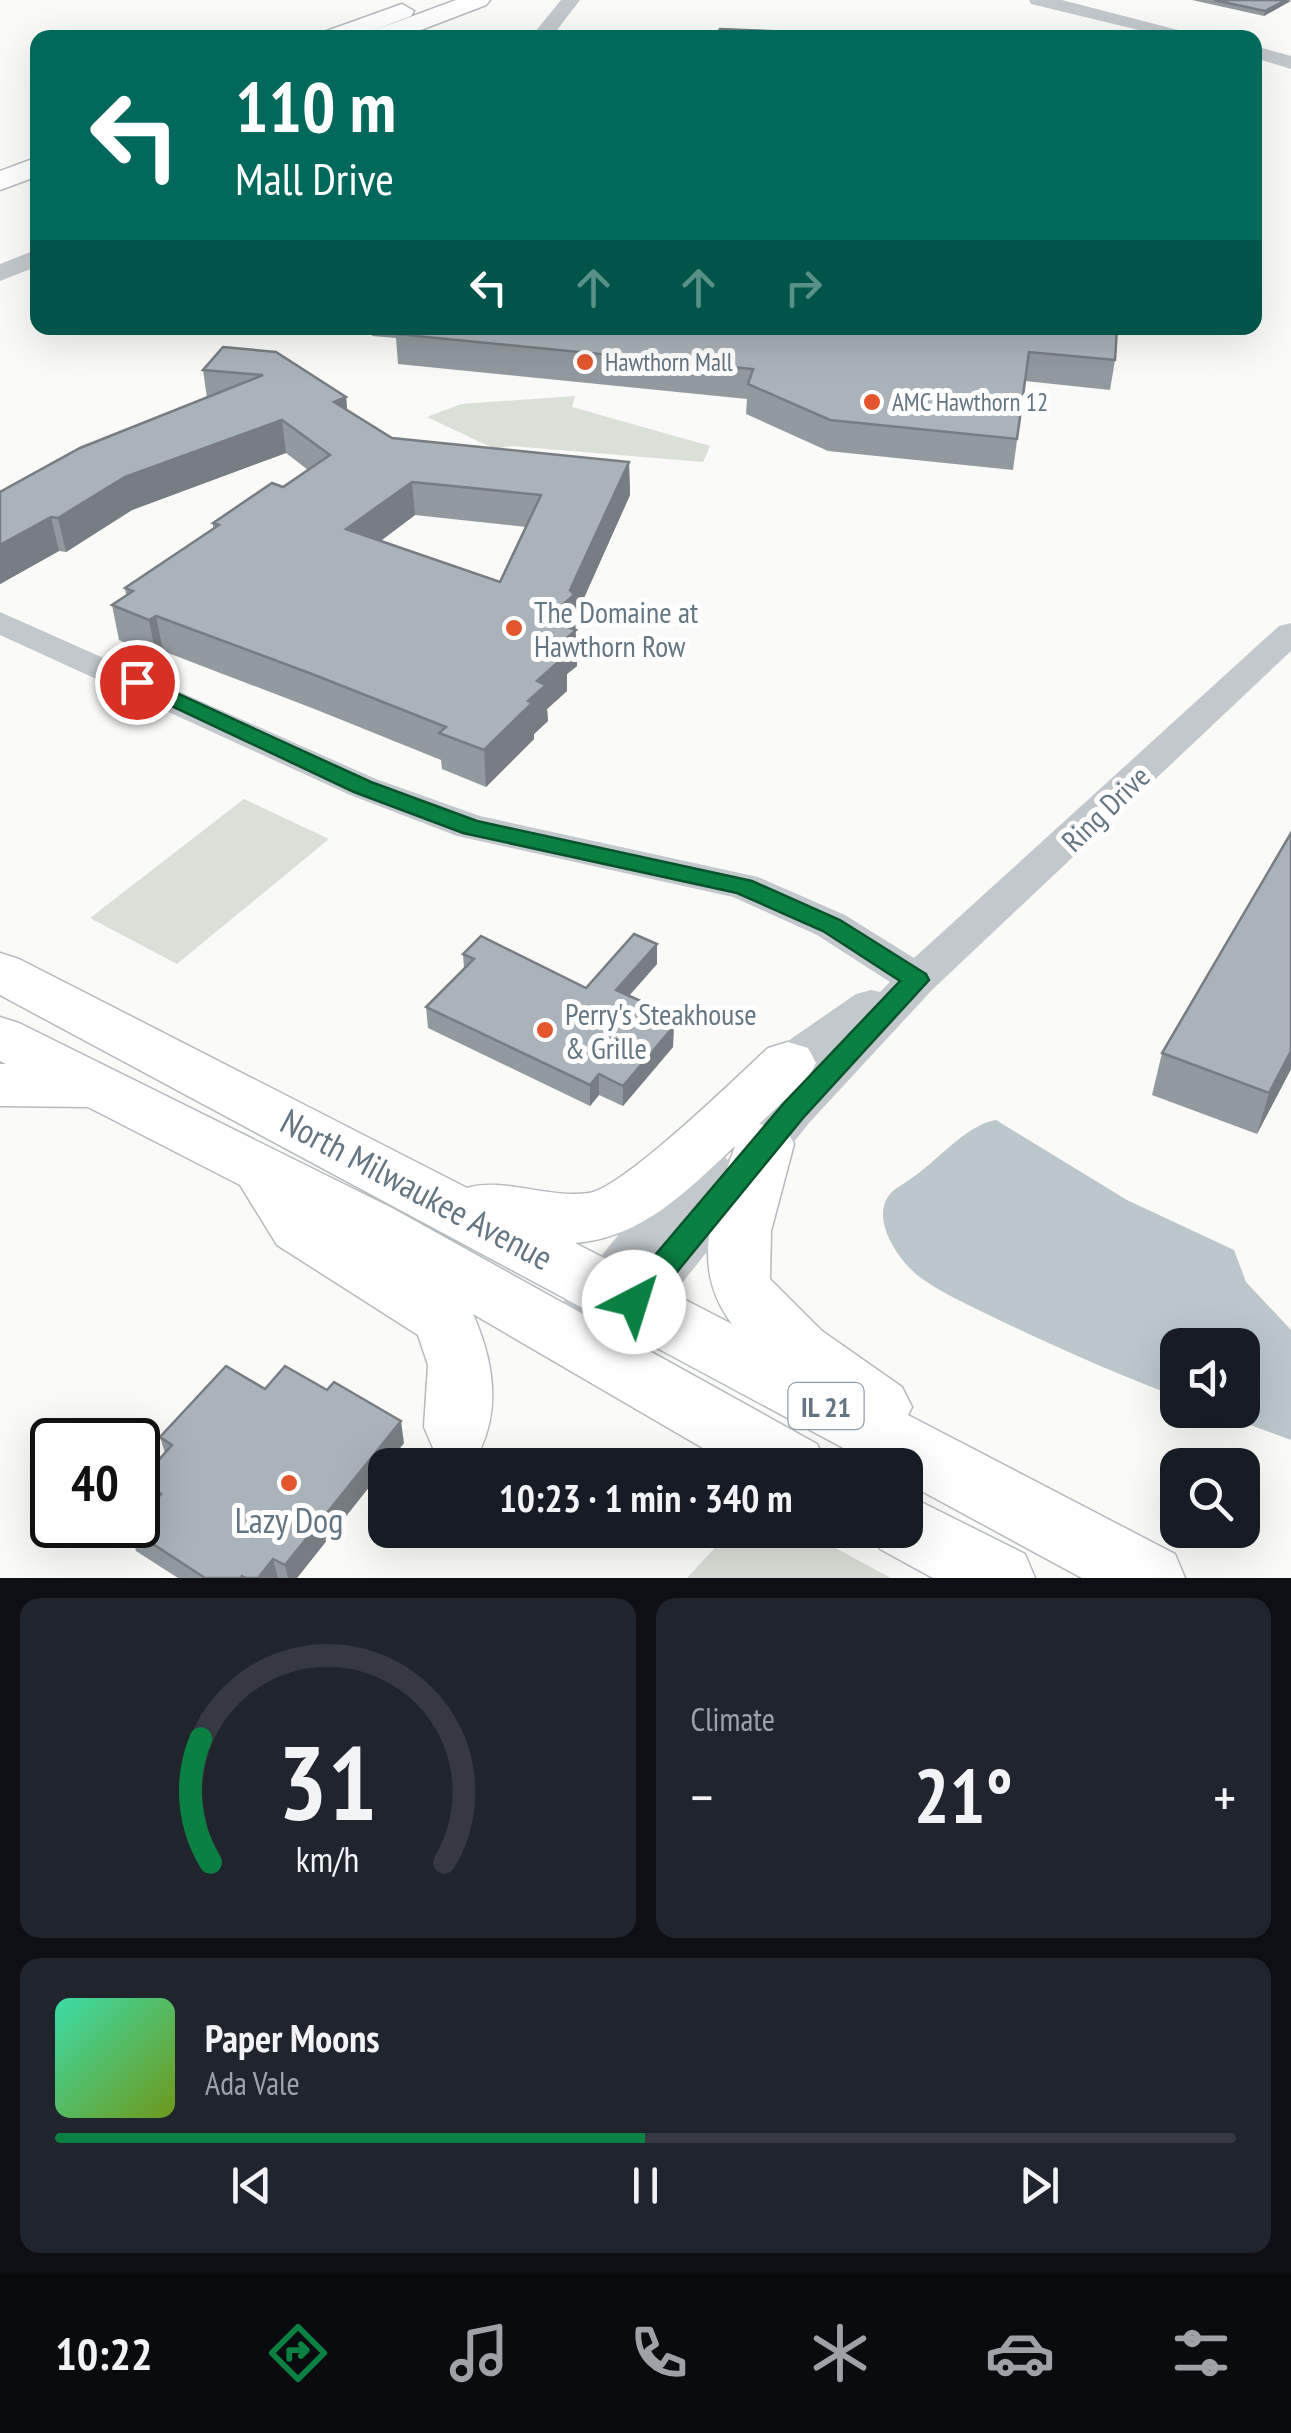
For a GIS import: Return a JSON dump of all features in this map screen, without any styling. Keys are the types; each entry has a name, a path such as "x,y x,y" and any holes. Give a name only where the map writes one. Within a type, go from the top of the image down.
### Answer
{"main road":[{"path":"351,30 432,0"},
{"path":"397,30 478,0"},
{"path":"0,161 30,150"},
{"path":"0,181 30,169"},
{"name":"North Milwaukee Avenue","path":"0,972 619,1294 1150,1578"},
{"name":"North Milwaukee Avenue","path":"0,1037 370,1225 763,1448"},
{"path":"326,1141 461,1203 572,1220 600,1216 643,1194 788,1063"},
{"path":"0,1085 93,1087"},
{"path":"765,1144 740,1227 738,1278 754,1303 788,1341 1020,1509"},
{"path":"260,1167 298,1228 444,1319 460,1365 457,1427"},
{"path":"923,1536 1000,1578"}],"street":[{"path":"547,30 571,0"},
{"path":"1038,0 1166,30"},
{"path":"0,272 30,259"},
{"path":"0,622 362,787 472,827 744,886 832,926 917,980"},
{"name":"Ring Drive","path":"619,1294 917,980 1291,633"},
{"path":"1223,699 1261,686 1291,669"},
{"name":"Ring Drive","path":"580,1346 788,1063 871,1004 917,980"}],"shaded area":[{"path":"575,396 572,407 710,446 703,462 512,446 495,449 427,417 461,404"},
{"path":"244,799 329,839 177,964 90,918"},
{"path":"996,1120 1127,1200 1234,1250 1246,1282 1291,1330 1291,1440 1259,1428 1260,1328 1160,1328 1160,1390 967,1304 930,1284 904,1262 885,1227 885,1203 891,1193 984,1123"},
{"path":"714,1548 835,1548 891,1578 687,1578"}],"building":[{"path":"1214,0 1286,0 1265,11"},
{"path":"406,335 1117,335 1115,360 1029,352 1017,439 830,420 748,384 753,369"},
{"path":"223,347 276,352 346,397 334,402 392,438 629,462 570,590 574,595 546,619 576,630 553,650 566,655 537,681 546,685 528,701 532,703 484,750 439,733 446,727 312,674 156,616 149,620 112,605 133,591 125,588 219,525 213,523 272,483 283,487 330,455 282,420 125,477 58,518 51,517 0,545 0,492 80,448 263,375 203,370","holes":["412,482 541,495 500,582 346,529"]},
{"path":"1291,833 1291,1051 1269,1093 1162,1053"},
{"name":"Perry's Steakhouse & Grille","path":"634,934 657,944 616,990 663,1011 656,1018 674,1026 623,1086 599,1074 590,1085 426,1007 474,959 463,954 481,936 586,988"},
{"name":"Lazy Dog","path":"226,1366 265,1389 285,1366 327,1390 334,1382 401,1421 379,1448 368,1448 368,1462 285,1565 273,1559 258,1578 205,1578 159,1548 160,1458 172,1445 160,1437"}],"place":[{"name":"Hawthorn Mall","path":"585,362"},
{"name":"AMC Hawthorn 12","path":"872,402"},
{"name":"The Domaine at Hawthorn Row","path":"514,628"},
{"name":"Perry's Steakhouse & Grille","path":"545,1030"},
{"name":"Lazy Dog","path":"289,1483"}],"route":[{"path":"137,682 362,787 472,827 744,886 832,926 917,980 793,1110 634,1302"}]}
